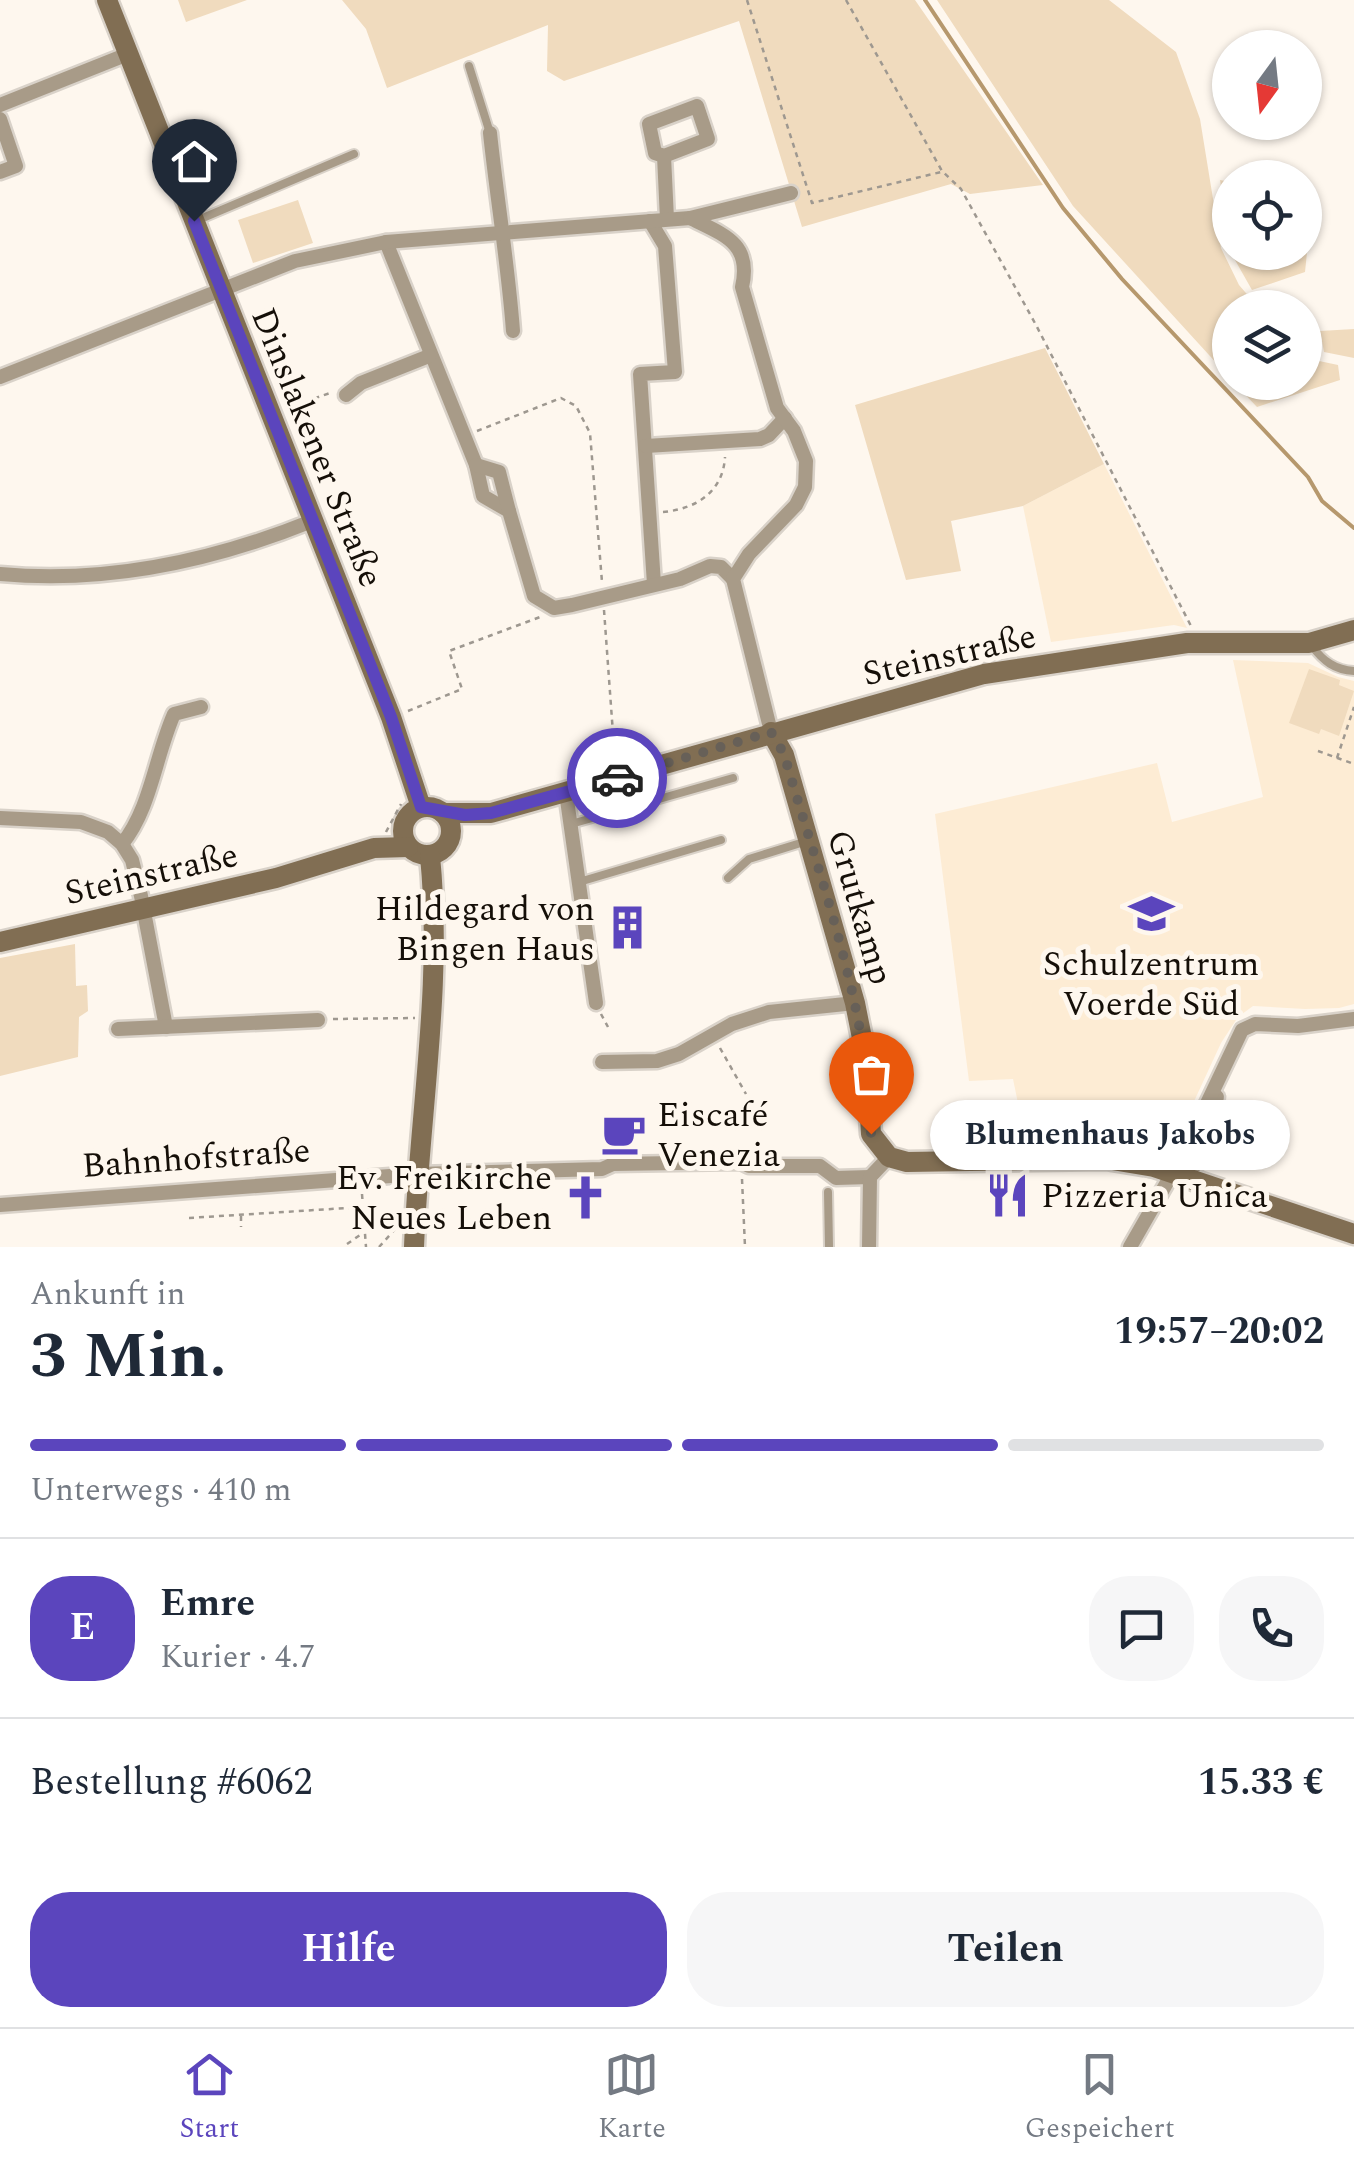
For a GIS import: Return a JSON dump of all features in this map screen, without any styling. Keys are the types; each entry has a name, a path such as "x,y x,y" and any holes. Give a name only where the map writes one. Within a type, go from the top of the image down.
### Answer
{"street":[{"name":"Dinslakener Straße","path":"107,0 391,717 414,802"},
{"path":"0,105 128,54"},
{"path":"0,119 16,166 0,172"},
{"path":"490,132 501,233 508,257 513,331"},
{"path":"664,156 667,220"},
{"path":"0,377 295,261 386,242 690,218 791,193"},
{"path":"690,218 733,240 746,267 742,288 777,408 794,430 806,462 805,487 796,505 749,554 733,579"},
{"path":"650,221 665,246 675,372 640,374 654,584"},
{"path":"386,242 476,465 483,496 509,511 534,596 554,608 680,579 710,566 721,567 733,579 771,732"},
{"path":"346,395 361,383 429,356"},
{"path":"646,446 769,436 785,418"},
{"path":"0,574 58,579 118,574 196,559 312,522"},
{"name":"Steinstraße","path":"430,856 444,849 451,835 491,813 984,674 1196,642 1309,643 1354,630"},
{"path":"122,844 138,825 174,714 200,707"},
{"name":"Grutkamp","path":"771,732 784,754 855,1004 867,1063 871,1134 889,1156"},
{"path":"566,793 596,1003"},
{"name":"Steinstraße","path":"0,942 276,878 390,845 413,810 414,802 444,813 491,813"},
{"path":"444,813 451,835"},
{"path":"0,818 81,822 108,832 122,844 132,860 166,1027"},
{"path":"390,845 430,856 436,912 414,1247"},
{"path":"602,1062 657,1061 769,1012 855,1004"},
{"path":"118,1029 318,1020"},
{"path":"1130,1247 1173,1176 1242,1030 1255,1024 1298,1026 1354,1020"},
{"path":"869,1247 870,1177 889,1156 907,1162 1106,1159 1173,1176 1354,1234"},
{"name":"Bahnhofstraße","path":"0,1205 417,1174 602,1169 613,1164 742,1162 749,1166 820,1166 836,1178 870,1177"}],"lane":[{"path":"469,66 490,132"},
{"path":"194,221 354,154"},
{"path":"1309,643 1328,663 1354,671"},
{"path":"571,824 733,778"},
{"path":"579,882 722,840"},
{"path":"728,878 749,859 808,840"},
{"path":"828,1192 829,1247"}],"path":[{"path":"747,0 812,203 942,172"},
{"path":"846,0 942,172 960,189 1036,325 1196,642"},
{"path":"270,414 328,392 346,395"},
{"path":"464,436 561,398 576,406 590,433 617,778"},
{"path":"650,512 684,509 708,496 724,470 723,441"},
{"path":"391,717 462,689 448,651 551,612"},
{"path":"1337,758 1354,707"},
{"path":"1318,751 1354,764"},
{"path":"390,845 388,824 414,802"},
{"path":"318,1020 432,1017"},
{"path":"712,1034 746,1094"},
{"path":"742,1162 745,1247"},
{"path":"360,1178 366,1247"},
{"path":"189,1218 363,1207"},
{"path":"240,1214 242,1227"},
{"path":"379,1247 404,1219"},
{"path":"347,1244 365,1232"}],"shaded area":[{"path":"178,0 247,0 186,22"},
{"path":"342,0 915,0 1043,185 970,194 951,184 802,227 739,21 564,81 547,71 548,25 387,88 366,29"},
{"path":"937,0 1109,0 1176,52 1200,119 1212,193 1212,270 1232,270 1243,290 1212,290 1212,358 1073,206"},
{"path":"298,200 313,243 253,263 238,220"},
{"path":"1241,270 1305,270 1305,272 1252,290"},
{"path":"1354,329 1354,358 1324,352 1322,331"},
{"path":"1045,348 1104,464 1023,506 951,521 961,571 906,580 855,405"},
{"path":"1322,362 1338,365 1340,380 1322,386"},
{"path":"1250,400 1279,400 1257,407"},
{"path":"1104,464 1187,628 1174,625 1051,642 1023,506"},
{"name":"Schulzentrum Voerde Süd","path":"1233,660 1308,663 1354,681 1354,1004 1305,1009 1253,1006 1238,1017 1221,1043 1178,1136 1171,1142 1025,1137 1013,1079 969,1081 935,814 1157,763 1172,822 1263,797"},
{"path":"1309,669 1340,680 1339,685 1354,691 1339,736 1321,729 1319,734 1289,723"},
{"path":"75,944 76,986 87,985 88,1011 79,1017 78,1057 0,1076 0,958"}],"waterway":[{"path":"925,0 1063,208 1122,279 1308,477 1322,501 1354,528"}],"way so far":[{"path":"617,778 771,732 784,754 855,1004 867,1063 871,1134"}],"place":[{"name":"Schulzentrum Voerde Süd","path":"1151,913"},
{"name":"Hildegard von Bingen Haus","path":"628,928"},
{"name":"Eiscafé Venezia","path":"624,1134"},
{"name":"Blumenhaus Jakobs","path":"871,1134"},
{"name":"Pizzeria Unica","path":"1008,1195"},
{"name":"Ev. Freikirche Neues Leben","path":"585,1197"}],"route":[{"path":"194,221 391,717 421,807 465,815 491,813 617,778"}]}
